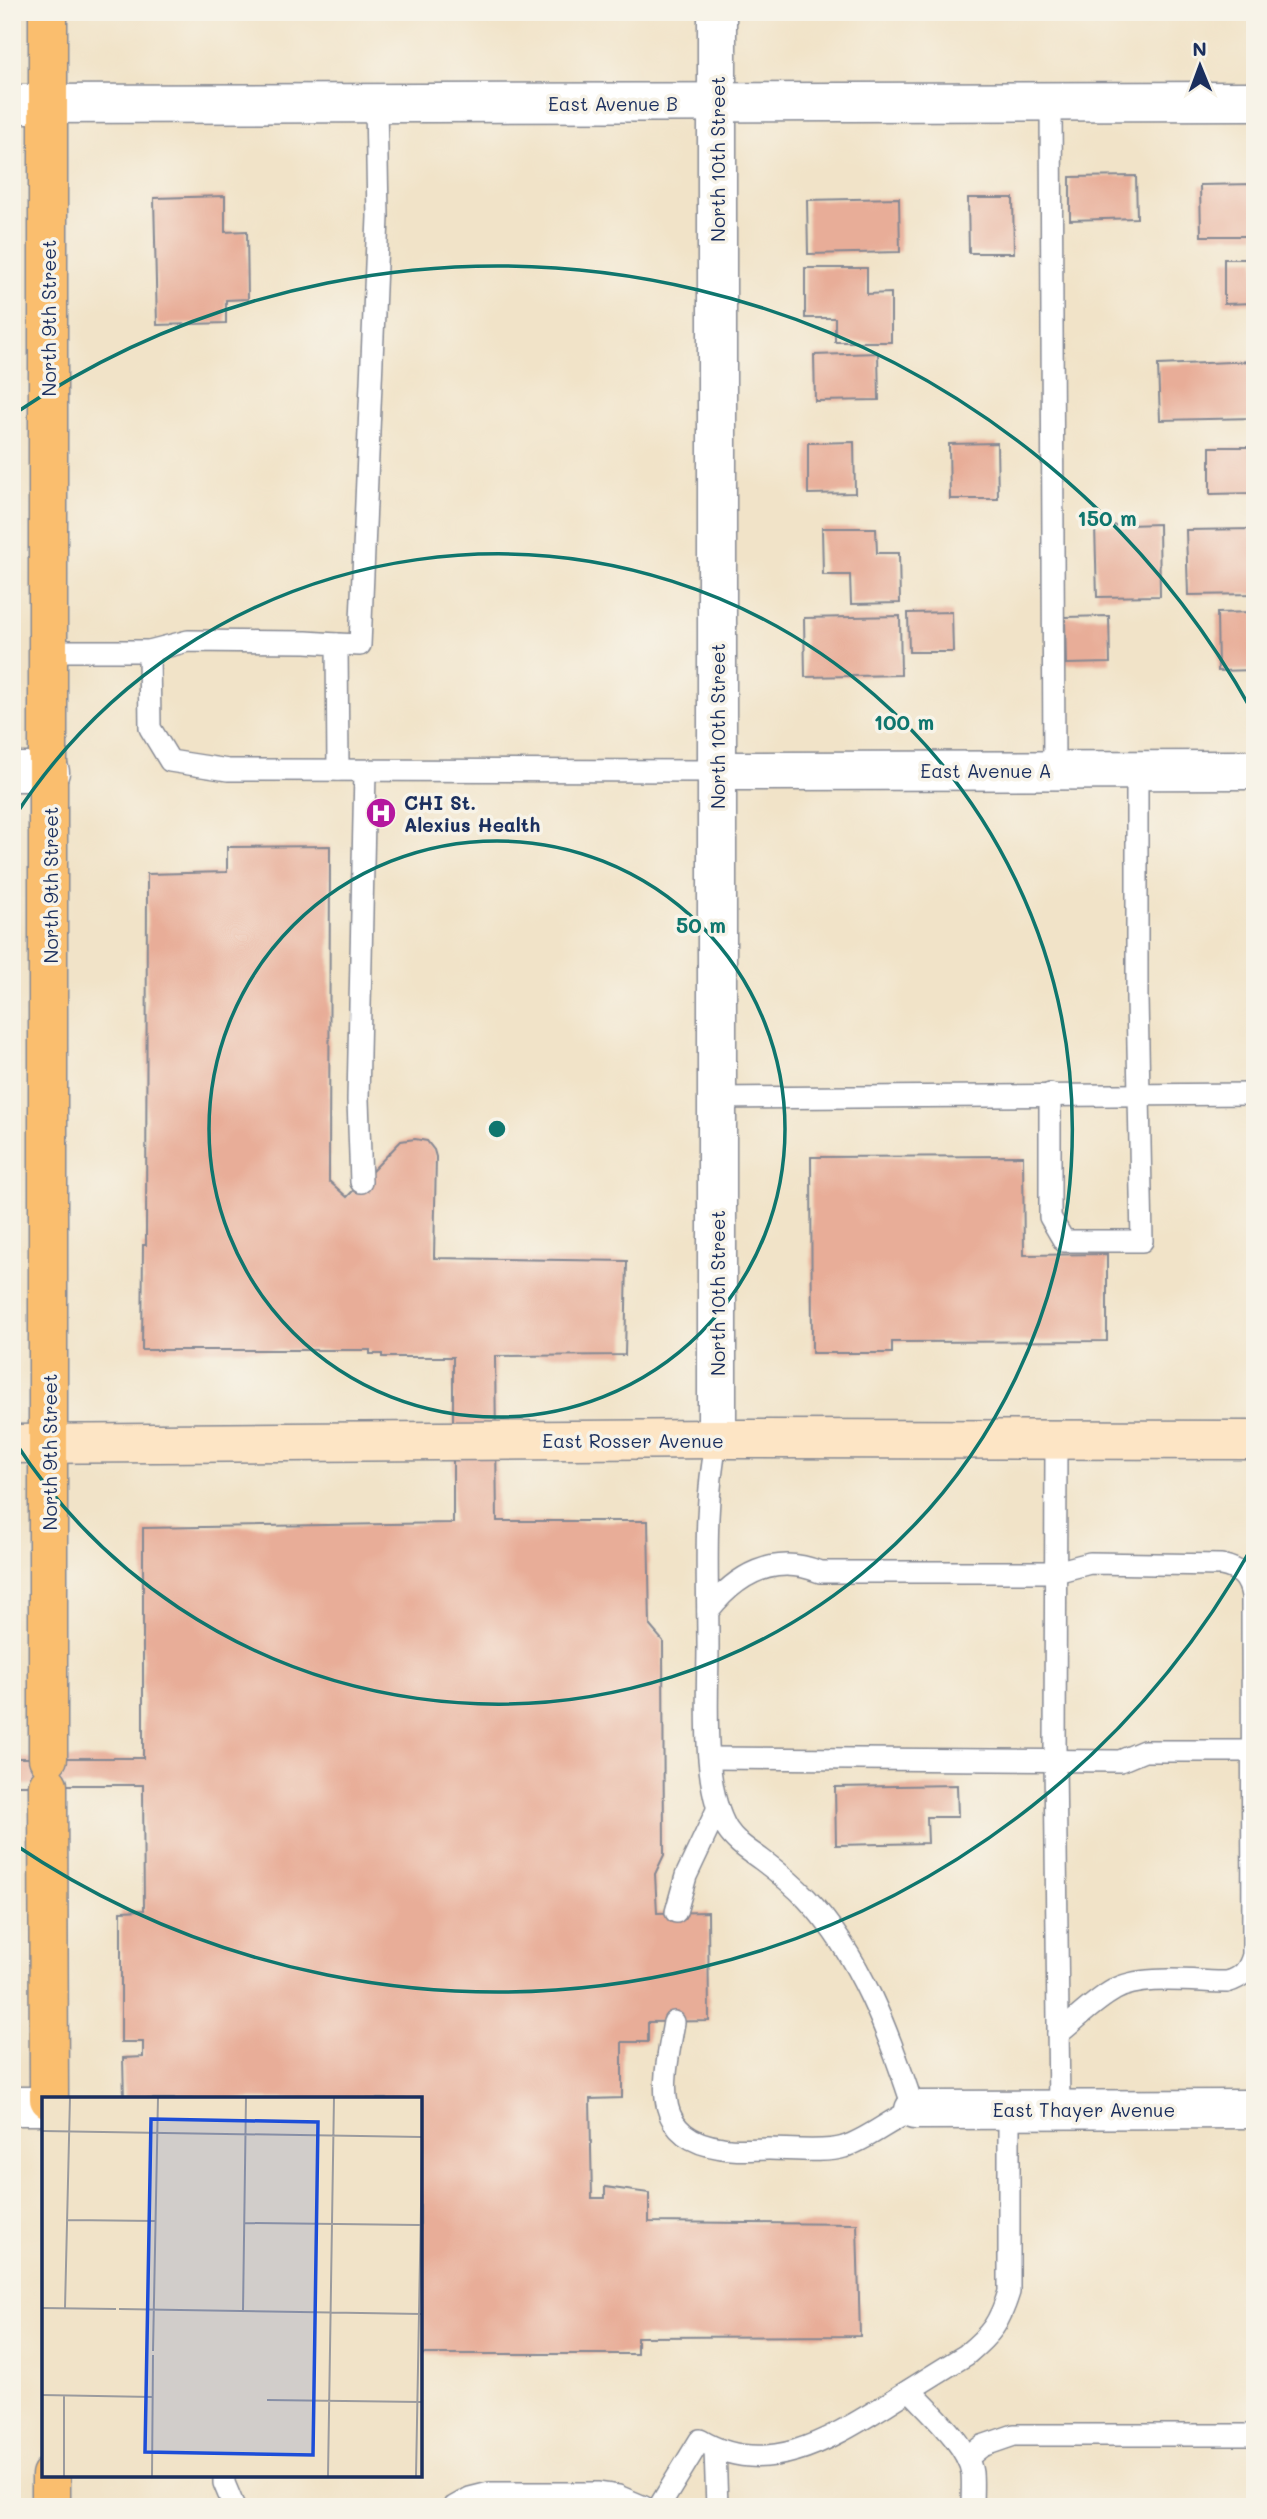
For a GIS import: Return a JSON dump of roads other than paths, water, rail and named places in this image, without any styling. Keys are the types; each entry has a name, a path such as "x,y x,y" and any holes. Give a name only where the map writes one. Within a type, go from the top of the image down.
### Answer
{"main road":[{"name":"North 9th Street","path":"48,12 30,104 50,651 49,2097"},
{"path":"51,2477 51,2507"}],"street":[{"name":"North 10th Street","path":"717,12 717,1439"},
{"name":"East Avenue B","path":"30,104 1255,101"},
{"name":"East Avenue A","path":"718,772 1255,770"},
{"path":"12,772 50,772"},
{"name":"East Rosser Avenue","path":"12,1444 717,1439 1255,1440"},
{"path":"12,2106 42,2106"},
{"name":"East Thayer Avenue","path":"914,2110 1255,2109"}],"lane":[{"path":"1051,100 1054,770"},
{"path":"50,651 149,651 188,641 360,645 378,217 376,103"},
{"path":"337,644 338,771"},
{"path":"149,651 150,728 170,761 228,770 718,772"},
{"path":"1049,1094 1050,1217 1064,1241 1142,1241 1138,770"},
{"path":"361,1182 358,1100 365,771"},
{"path":"718,1098 1255,1094"},
{"path":"674,2022 666,2069 667,2108 673,2124 686,2136 704,2145 724,2149 839,2149 858,2142 893,2118 914,2110 894,2047 874,2003 826,1922 785,1878 742,1846 727,1829 718,1808 710,1758 708,1611 708,1504 710,1473 717,1439"},
{"path":"1056,1441 1055,1759 1059,2109"},
{"path":"708,1611 733,1583 749,1574 779,1566 808,1567 820,1572 1056,1572 1090,1563 1221,1565 1234,1568 1245,1575 1252,1597 1254,1955 1245,1973 1227,1982 1146,1982 1129,1984 1114,1990 1058,2034"},
{"path":"710,1758 1120,1761 1144,1751 1253,1751"},
{"path":"676,1912 686,1876 718,1808"},
{"path":"659,2507 700,2440 715,2449 736,2456 789,2453 825,2441 910,2390 986,2338 1001,2318 1009,2292 1009,2109"},
{"path":"910,2390 959,2445 967,2458 972,2473 972,2507"},
{"path":"967,2458 998,2438 1014,2435 1255,2435"},
{"path":"715,2449 717,2507"},
{"path":"224,2477 234,2507"},
{"path":"454,2507 470,2498 490,2493 597,2493 618,2496 644,2507"}],"place":[{"name":"CHI St. Alexius Health","path":"381,813"}]}
